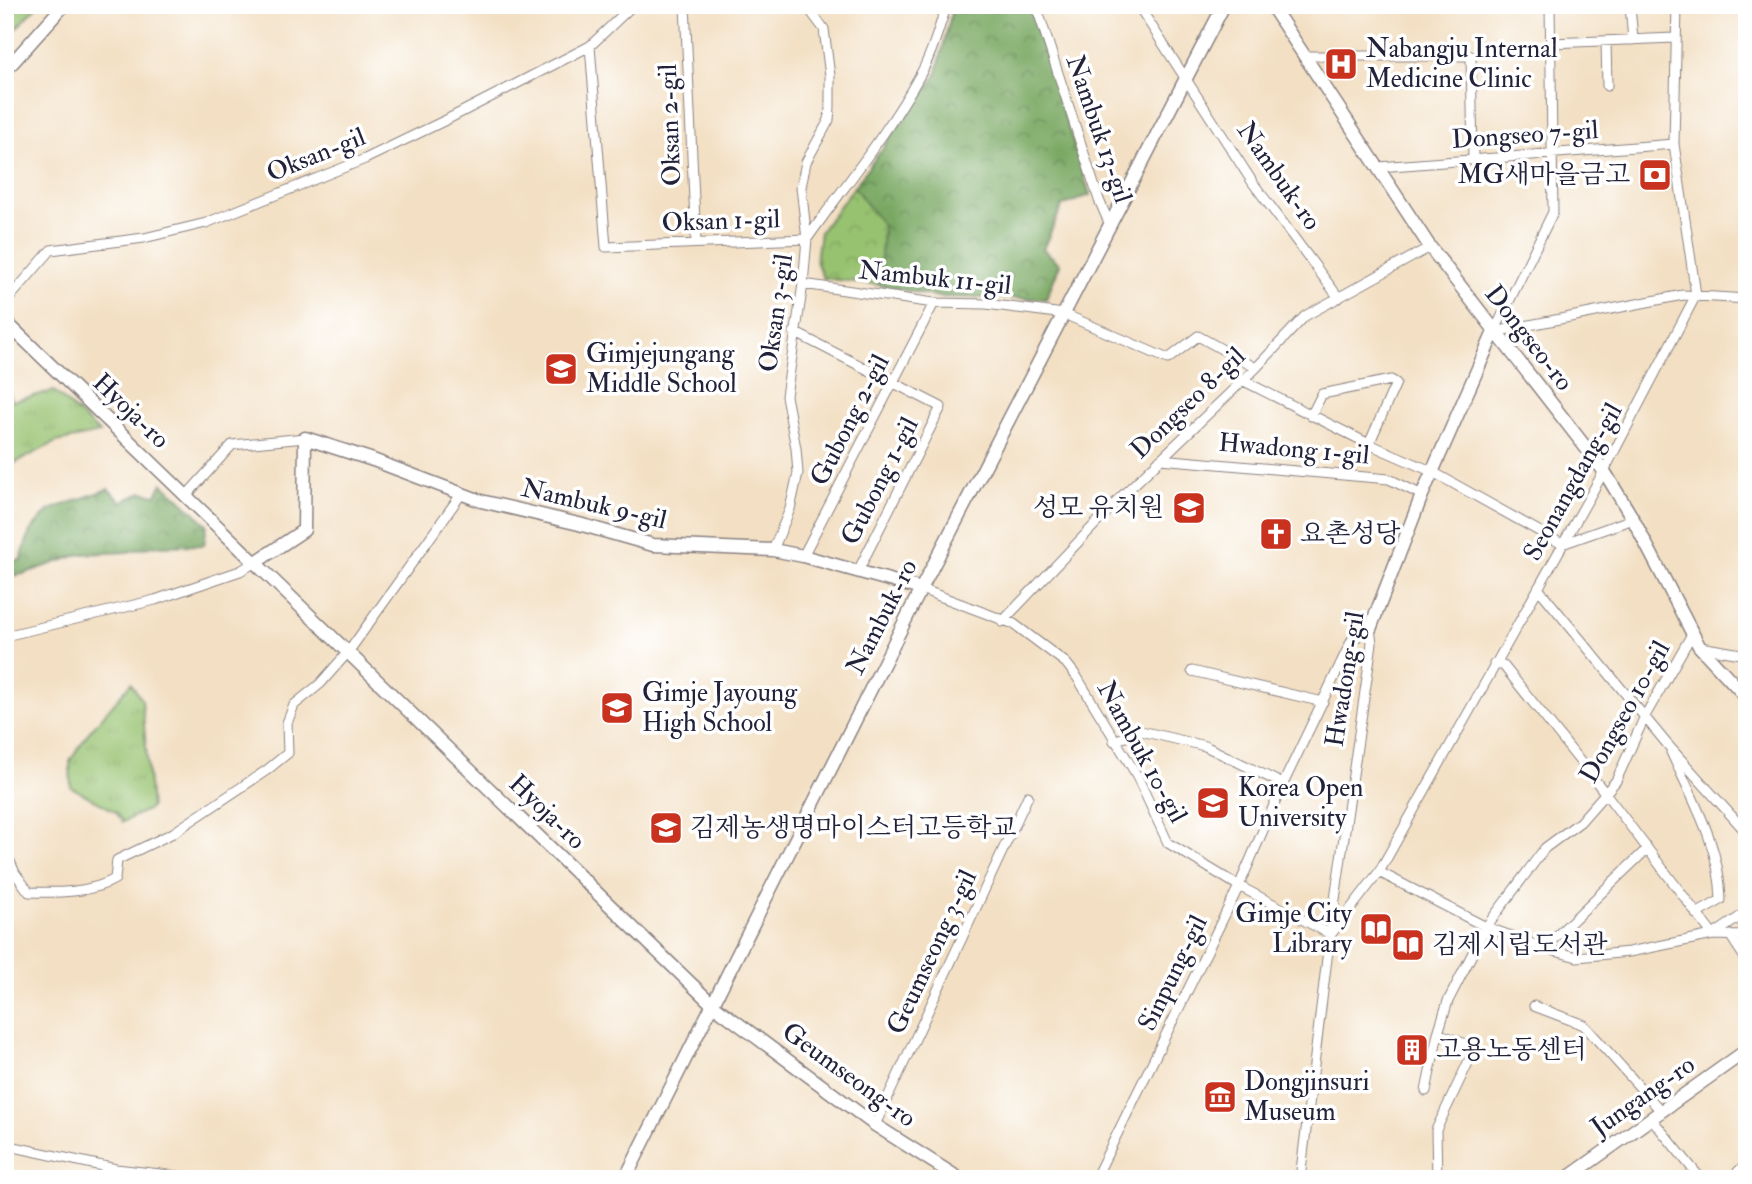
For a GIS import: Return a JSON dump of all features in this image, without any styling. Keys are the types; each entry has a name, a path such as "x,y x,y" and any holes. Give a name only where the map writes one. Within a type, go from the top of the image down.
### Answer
{"street":[{"path":"5,71 64,5"},
{"name":"Oksan-gil","path":"5,303 51,250 144,237 206,223 365,159 448,120 590,46 633,5"},
{"name":"Oksan 2-gil","path":"685,5 696,243"},
{"name":"Oksan 3-gil","path":"773,551 790,509 797,473 796,448 786,396 807,239 802,176 806,162 828,120 830,97 824,29 806,5"},
{"name":"Oksan 1-gil","path":"590,46 606,247 807,239 893,119 921,75 936,41 947,5"},
{"name":"Nambuk 13-gil","path":"1036,5 1099,200 1110,225"},
{"path":"1138,5 1185,78"},
{"name":"Nambuk-ro","path":"625,1179 921,589 1224,5"},
{"name":"Dongseo-ro","path":"1271,5 1430,247 1604,471 1633,519 1699,646 1747,698"},
{"path":"1494,332 1553,212 1550,5"},
{"path":"1630,5 1633,40"},
{"path":"1677,5 1674,144 1696,295"},
{"path":"1551,43 1675,38"},
{"path":"1606,41 1607,86"},
{"path":"1305,56 1471,56 1473,159"},
{"name":"Nambuk-ro","path":"1185,78 1253,183 1339,298"},
{"name":"Dongseo 7-gil","path":"1378,167 1674,144"},
{"name":"Dongseo 8-gil","path":"1002,622 1035,584 1256,368 1305,316 1430,247"},
{"name":"Nambuk 11-gil","path":"803,284 934,303 986,304 1064,314 1168,359 1198,336 1256,368"},
{"path":"1494,332 1683,295 1747,299"},
{"name":"Seonangdang-gil","path":"1331,934 1379,872 1604,471 1696,295"},
{"name":"Gubong 2-gil","path":"803,556 934,303"},
{"name":"Hyoja-ro","path":"5,321 713,1005"},
{"name":"Gubong 1-gil","path":"794,332 941,407 858,571"},
{"name":"Hwadong-gil","path":"1300,1179 1372,643 1370,629 1431,471 1494,332"},
{"path":"1242,380 1369,444 1431,471 1562,544 1633,519"},
{"path":"1311,416 1322,394 1391,380 1396,383 1369,444"},
{"path":"5,636 155,600 240,571 256,562 304,530 305,438 232,445 186,496"},
{"name":"Nambuk 9-gil","path":"305,438 373,460 481,501 653,545 773,551 803,556 921,589"},
{"name":"Hwadong 1-gil","path":"1160,459 1389,478 1422,495"},
{"path":"5,850 15,873 29,892 58,893 105,885 115,878 117,860 173,833 267,770 288,753 288,723 294,705 320,684 349,651 462,493"},
{"path":"1538,588 1667,744 1747,833"},
{"name":"Nambuk 10-gil","path":"921,589 1002,622 1014,624 1066,663 1136,774 1168,843 1239,886 1331,934"},
{"name":"Sinpung-gil","path":"1095,1179 1239,886 1283,784 1352,640 1370,629"},
{"name":"Dongseo 10-gil","path":"1426,1091 1438,1032 1448,1000 1486,927 1545,848 1580,822 1616,781 1645,716 1692,634"},
{"path":"1699,646 1747,655"},
{"path":"1494,664 1503,665 1606,794 1713,935"},
{"path":"1192,671 1323,702"},
{"path":"1115,741 1141,731 1205,746 1283,784"},
{"path":"1667,744 1708,834 1720,874 1721,900 1696,915"},
{"name":"Geumseong 3-gil","path":"875,1125 1028,796"},
{"path":"5,808 5,816"},
{"path":"1544,948 1647,849"},
{"path":"1379,872 1486,927 1577,957 1606,956 1713,935 1747,936"},
{"path":"1713,935 1747,912"},
{"path":"1730,935 1747,961"},
{"name":"Geumseong-ro","path":"713,1005 875,1125 960,1179"},
{"path":"1534,1006 1584,1025 1656,1115 1701,1179"},
{"path":"1437,1179 1436,1130 1475,1048 1438,1032"},
{"name":"Jungang-ro","path":"1566,1179 1747,1050"},
{"path":"5,1145 116,1169 204,1179"},
{"path":"1730,1179 1747,1163"}],"green space":[{"path":"5,5 38,5 5,41"},
{"path":"956,5 1029,5 1090,195 1062,206 1043,249 1060,264 1046,299 939,297 879,285 883,226 854,187 936,76 952,10"},
{"path":"854,187 883,226 879,285 823,278 816,261 820,232"},
{"path":"5,377 12,401 54,391 100,433 56,442 11,465 5,464"},
{"path":"162,483 207,524 204,545 153,546 127,552 81,554 23,574 5,577 5,558 20,561 30,531 49,510 108,489 122,502 142,492 156,495"},
{"path":"131,683 142,700 151,808 123,822 116,812 71,787 70,761 89,732"}],"place":[{"name":"Nabangju Internal Medicine Clinic","path":"1341,64"},
{"name":"MG새마을금고","path":"1655,175"},
{"name":"Gimjejungang Middle School","path":"561,369"},
{"name":"성모 유치원","path":"1189,508"},
{"name":"요촌성당","path":"1276,534"},
{"name":"Gimje Jayoung High School","path":"617,708"},
{"name":"Korea Open University","path":"1213,803"},
{"name":"김제농생명마이스터고등학교","path":"666,828"},
{"name":"Gimje City Library","path":"1376,929"},
{"name":"김제시립도서관","path":"1408,945"},
{"name":"고용노동센터","path":"1412,1050"},
{"name":"Dongjinsuri Museum","path":"1220,1097"}]}
